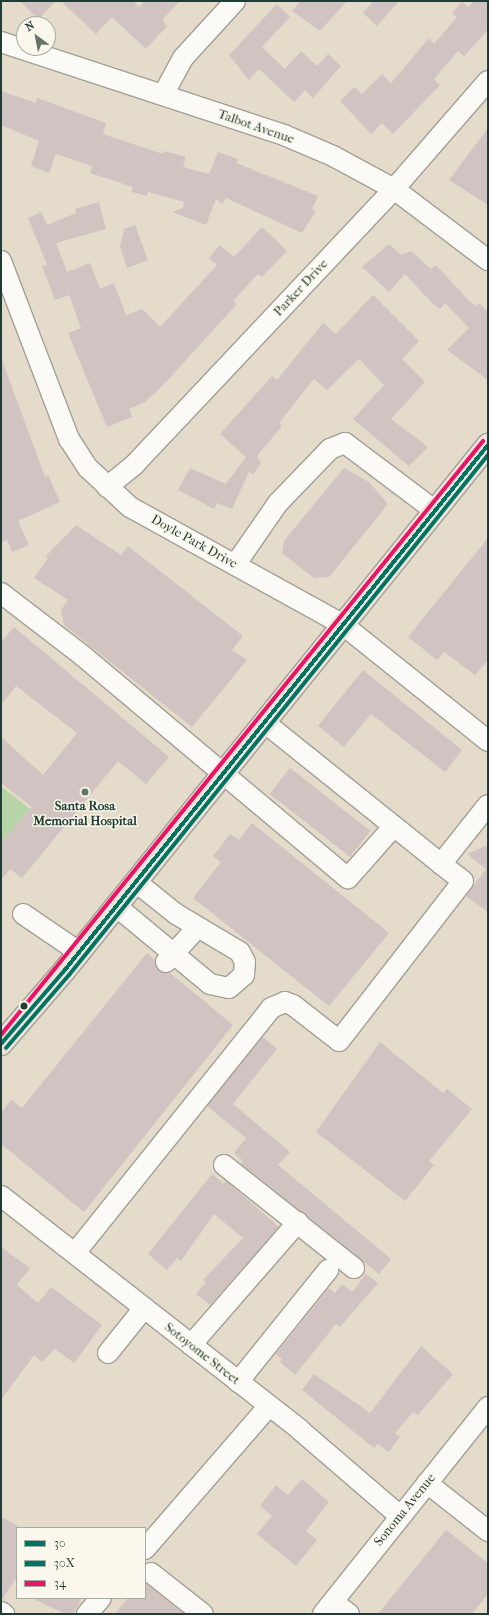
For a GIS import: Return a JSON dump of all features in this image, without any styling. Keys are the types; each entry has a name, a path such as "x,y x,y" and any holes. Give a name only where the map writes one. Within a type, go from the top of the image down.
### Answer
{"main road":[{"path":"1,1044 136,882 342,624 488,445"}],"street":[{"path":"163,95 182,58 235,1"},
{"name":"Talbot Avenue","path":"1,42 284,135 394,189 488,260"},
{"name":"Parker Drive","path":"107,486 135,464 394,189 488,81"},
{"name":"Doyle Park Drive","path":"1,261 69,439 88,468 130,507 342,624 488,741"},
{"path":"235,565 278,503 330,449 345,443 434,510"},
{"path":"1,593 223,772 348,878 394,826"},
{"path":"75,1253 271,1008 285,1002 293,1005 339,1041 463,881 264,722"},
{"path":"441,864 488,805"},
{"path":"116,906 170,958 210,984 230,988 244,975 245,962 240,952 198,927 136,882"},
{"path":"23,914 79,952"},
{"path":"170,958 198,927"},
{"path":"224,1165 298,1222 354,1268"},
{"name":"Sotoyome Street","path":"1,1196 269,1406 400,1516"},
{"path":"191,1345 298,1222"},
{"path":"238,1382 328,1270"},
{"path":"108,1353 144,1308"},
{"path":"146,1548 269,1406"},
{"name":"Sonoma Avenue","path":"328,1608 488,1407"},
{"path":"427,1483 488,1531"},
{"path":"151,1573 203,1614"},
{"path":"87,1614 100,1599"},
{"path":"328,1608 349,1614"}],"green space":[{"path":"1,786 30,809 1,843"}],"building":[{"path":"20,1 56,1 41,16 35,16"},
{"path":"61,1 133,1 139,7 145,1 180,1 162,20 167,26 146,49 112,17 96,34"},
{"path":"301,1 347,1 320,31 292,11"},
{"path":"373,1 399,1 377,26 363,13"},
{"path":"474,1 488,1 488,30 464,56 458,51 434,79 440,85 393,134 382,123 371,134 340,101 354,87 362,94 382,74 391,83 429,38 434,44 457,17 452,13 462,2 468,7"},
{"path":"277,4 290,17 262,47 285,69 301,51 317,66 328,54 341,66 313,98 305,90 294,102 259,69 249,80 229,55"},
{"path":"1,91 36,103 37,98 106,123 103,134 163,154 164,151 186,157 183,167 209,174 218,152 238,159 236,163 318,196 312,209 316,211 302,233 226,198 222,204 216,199 206,225 172,212 183,208 184,202 148,192 147,196 132,192 133,187 90,173 92,166 56,154 49,173 31,166 39,141 1,125"},
{"path":"488,128 488,205 449,180"},
{"path":"99,202 106,229 56,243 67,272 90,263 100,289 114,283 126,315 142,309 160,327 217,265 209,258 220,245 234,257 262,227 287,251 262,277 258,274 233,301 237,304 166,382 145,402 129,409 132,417 107,427 68,333 81,328 69,295 55,300 42,266 47,265 28,218 41,212 47,225 76,213 75,209"},
{"path":"135,225 148,260 127,268 120,247 124,229"},
{"path":"389,244 401,255 411,251 431,269 436,265 470,302 477,306 479,303 488,312 488,380 447,350 469,328 445,303 440,309 432,303 405,274 389,292 362,267"},
{"path":"373,295 419,341 402,359 425,382 391,419 428,447 409,466 353,419 384,385 359,359 327,390 314,379 279,423 282,426 257,456 261,463 253,475 249,472 232,509 217,503 214,509 178,490 190,468 226,484 246,457 220,434 272,376 277,380 323,323 336,334"},
{"path":"2,360 45,477 48,475 60,502 18,521 29,545 12,552 7,540 1,543"},
{"path":"344,468 369,482 388,504 329,577 314,578 282,553 284,541"},
{"path":"76,525 121,555 128,546 243,636 232,650 247,660 192,727 64,625 61,610 68,600 34,578 48,558 46,556"},
{"path":"488,538 488,660 475,675 444,652 437,660 408,637"},
{"path":"14,627 169,757 146,784 118,761 22,878 10,869 1,880 1,843 32,807 1,783 1,737 43,775 77,733 16,686 1,705 1,642"},
{"path":"363,670 462,750 445,772 371,714 344,747 318,726"},
{"path":"290,768 370,831 350,857 270,794"},
{"path":"252,823 389,933 329,1006 193,898 221,862 213,856 230,834 239,840"},
{"path":"488,845 488,912 466,896 486,869 467,854"},
{"path":"147,953 155,960 159,971 170,973 233,1025 84,1212 1,1144 1,1113 11,1100 22,1108"},
{"path":"263,1037 277,1049 233,1104 290,1152 278,1165 391,1259 379,1274 241,1164 243,1161 234,1153 246,1138 207,1106"},
{"path":"380,1042 443,1093 447,1089 472,1109 429,1161 434,1165 405,1201 316,1132"},
{"path":"212,1174 223,1184 226,1181 279,1227 210,1305 196,1294 206,1282 203,1280 243,1238 214,1214 181,1261 177,1258 167,1270 148,1254"},
{"path":"1,1247 30,1268 17,1285 38,1303 51,1287 102,1325 74,1363 55,1349 42,1362 34,1355 1,1400"},
{"path":"366,1274 378,1283 340,1327 336,1324 295,1375 280,1362 282,1359 276,1354 329,1288 335,1293 342,1284 352,1292"},
{"path":"421,1346 453,1374 418,1415 413,1412 395,1433 400,1437 389,1452 378,1444 374,1448 302,1390 314,1374 370,1413"},
{"path":"302,1479 329,1502 306,1531 317,1540 296,1566 257,1534 272,1516 260,1506 276,1485 288,1495"},
{"path":"1,1517 17,1525 17,1527 16,1578 1,1601"},
{"path":"446,1530 488,1563 488,1594 472,1614 378,1614"},
{"path":"146,1584 184,1614 115,1614 127,1599 146,1599"},
{"path":"34,1599 81,1599 73,1614 65,1614"}],"transit line":[{"name":"34","path":"1,1035 483,441"},
{"name":"30","path":"1,1044 64,971 488,445"},
{"name":"30X","path":"6,1048 69,975 488,455"}],"place":[{"name":"Santa Rosa Memorial Hospital","path":"85,792"}]}
